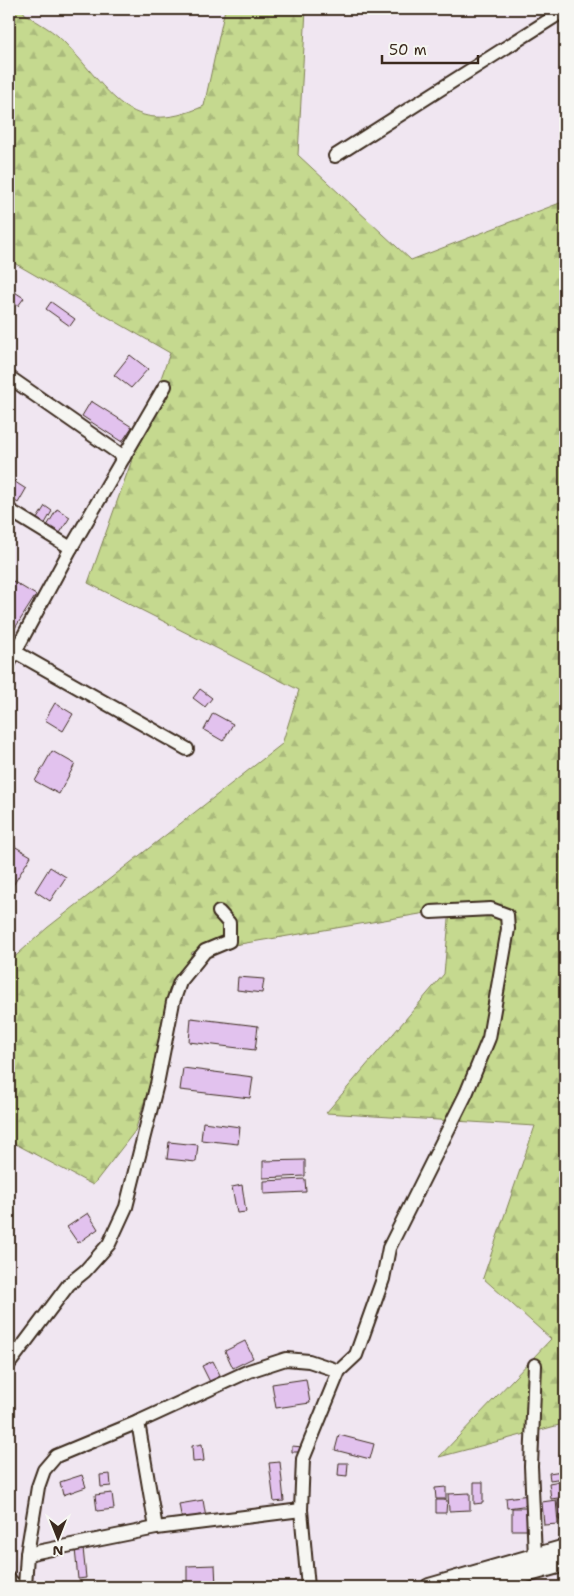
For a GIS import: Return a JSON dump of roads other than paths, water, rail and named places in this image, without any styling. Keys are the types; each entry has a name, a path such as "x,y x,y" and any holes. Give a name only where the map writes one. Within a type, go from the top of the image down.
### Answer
{"street":[{"path":"335,156 565,10"},
{"path":"9,378 124,457"},
{"path":"166,386 11,655 187,749"},
{"path":"9,510 71,548"},
{"path":"308,1587 301,1510 304,1459 339,1371 356,1355 383,1279 389,1248 469,1086 489,1038 498,990 508,929 507,915 491,909 432,912"},
{"path":"9,1364 69,1284 85,1272 109,1244 126,1206 157,1084 173,1002 180,982 205,951 230,941 230,922 219,912"},
{"path":"25,1587 27,1554 38,1487 44,1470 56,1456 138,1422 249,1371 286,1359 309,1361 339,1371"},
{"path":"535,1365 531,1466 536,1556"},
{"path":"138,1422 156,1528"},
{"path":"27,1554 156,1528 301,1510"},
{"path":"429,1587 565,1548"},
{"path":"479,1587 565,1563"},
{"path":"9,1579 16,1587"}]}
